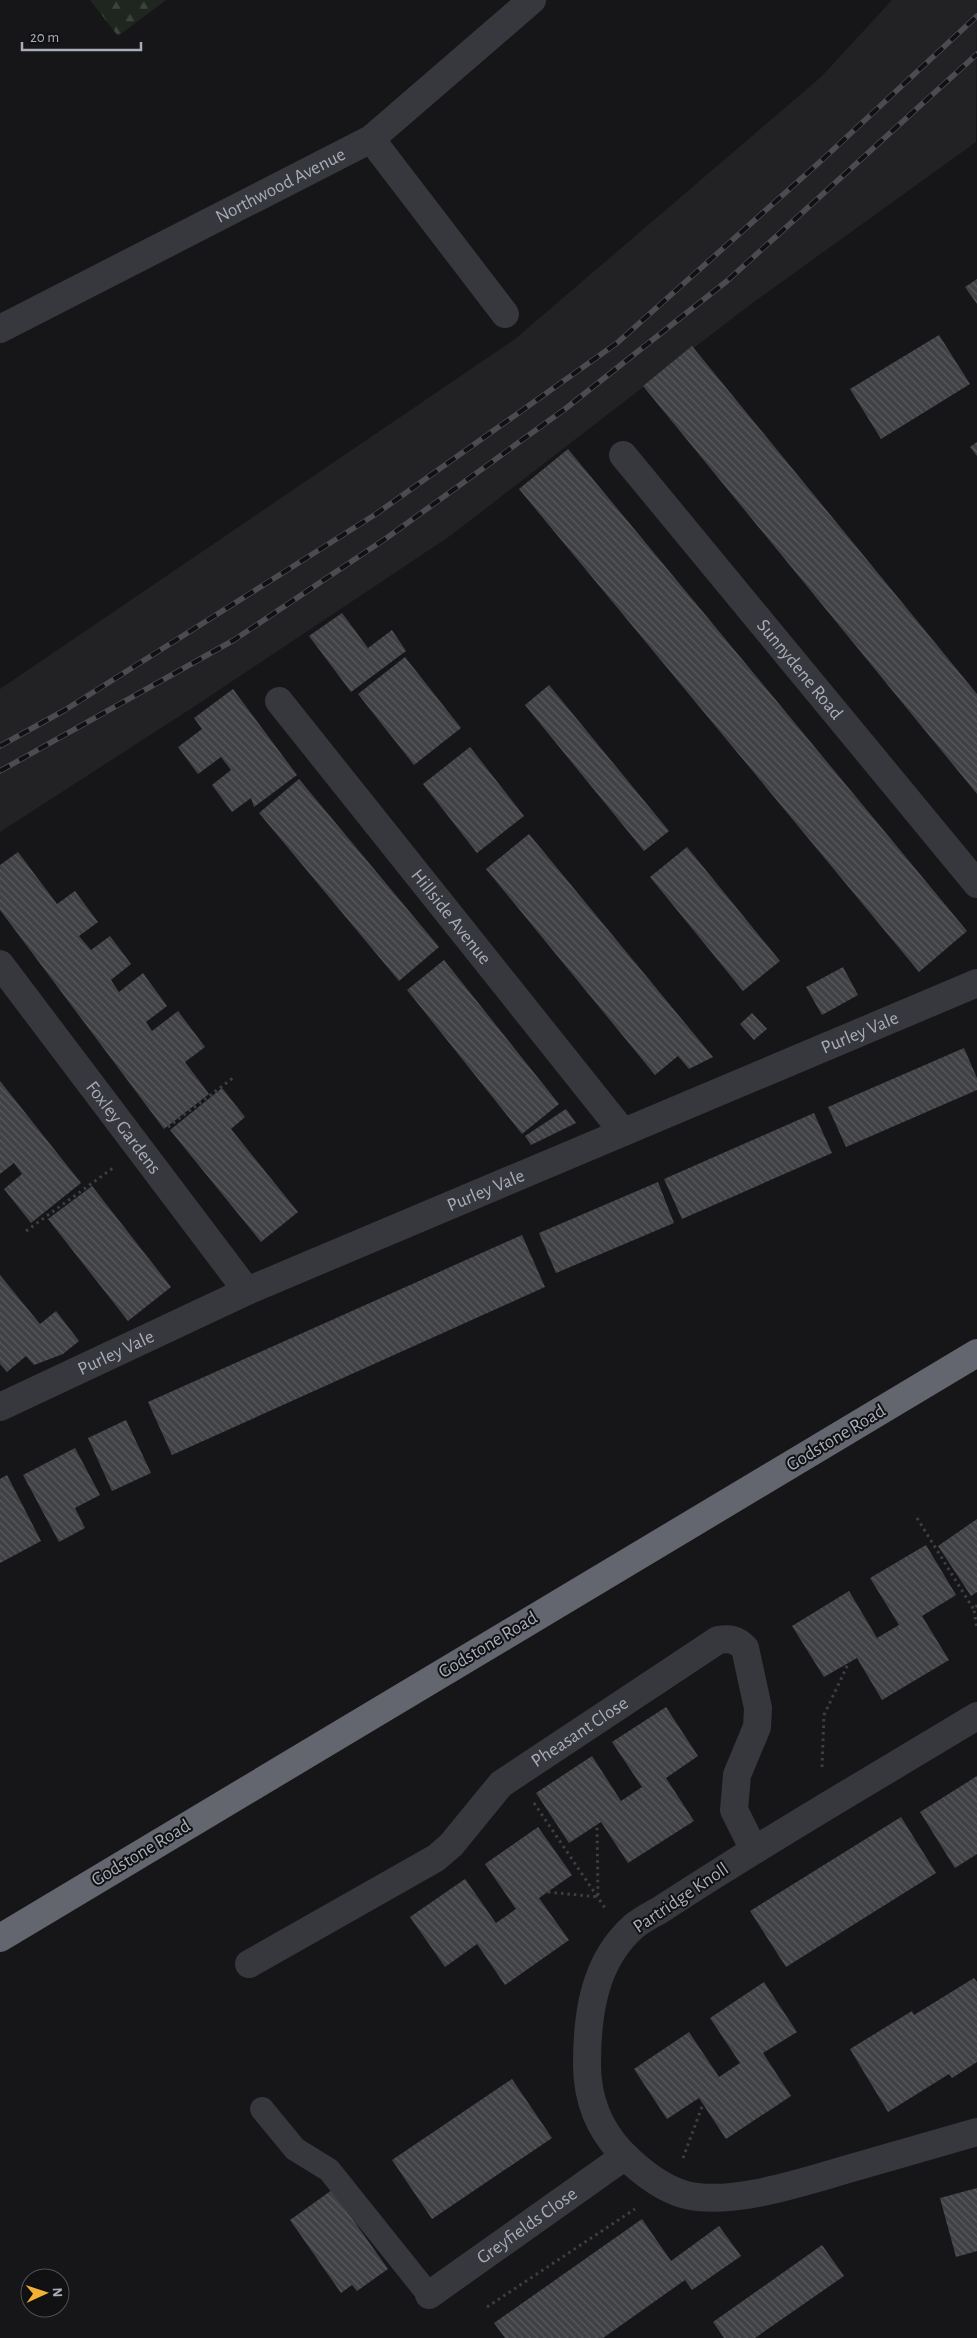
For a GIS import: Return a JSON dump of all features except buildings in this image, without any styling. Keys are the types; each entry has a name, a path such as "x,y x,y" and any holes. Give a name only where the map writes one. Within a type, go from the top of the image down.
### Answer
{"highway":[{"name":"Godstone Road","path":"0,1938 977,1353"}],"street":[{"name":"Northwood Avenue","path":"0,329 371,139 532,0"},
{"path":"371,139 505,314"},
{"name":"Sunnydene Road","path":"623,454 977,884"},
{"name":"Hillside Avenue","path":"279,701 623,1132"},
{"name":"Foxley Gardens","path":"0,964 247,1291"},
{"name":"Purley Vale","path":"0,1407 247,1291 977,983"},
{"name":"Pheasant Close","path":"249,1964 436,1858 451,1845 501,1784 718,1640 733,1639 744,1648 758,1708 757,1727 736,1775 734,1810 754,1850"},
{"name":"Partridge Knoll","path":"977,1716 754,1850 634,1926 612,1953 601,1973 593,1998 589,2018 587,2076 592,2103 601,2125 612,2143 625,2156 664,2185 686,2195 712,2198 739,2196 798,2183 977,2132"},
{"name":"Greyfields Close","path":"429,2295 625,2156"}],"lane":[{"path":"262,2109 295,2149 329,2170 429,2295"}],"path":[{"path":"917,1518 974,1610 977,1629"},
{"path":"974,1610 977,1605"},
{"path":"821,1810 824,1715 850,1662"},
{"path":"515,1775 625,1937"},
{"path":"596,1825 598,1897"},
{"path":"548,1892 598,1897"},
{"path":"487,2307 634,2210 664,2185 703,2104"}],"shaded area":[{"path":"892,0 977,0 976,142 747,307 450,536 192,708 0,832 0,689 515,339 821,77"}],"green space":[{"path":"90,0 166,0 118,36"}],"railway":[{"path":"0,746 65,710 376,514 617,343 822,160 977,16"},
{"path":"0,771 234,640 388,537 565,409 727,281 977,54"}]}
